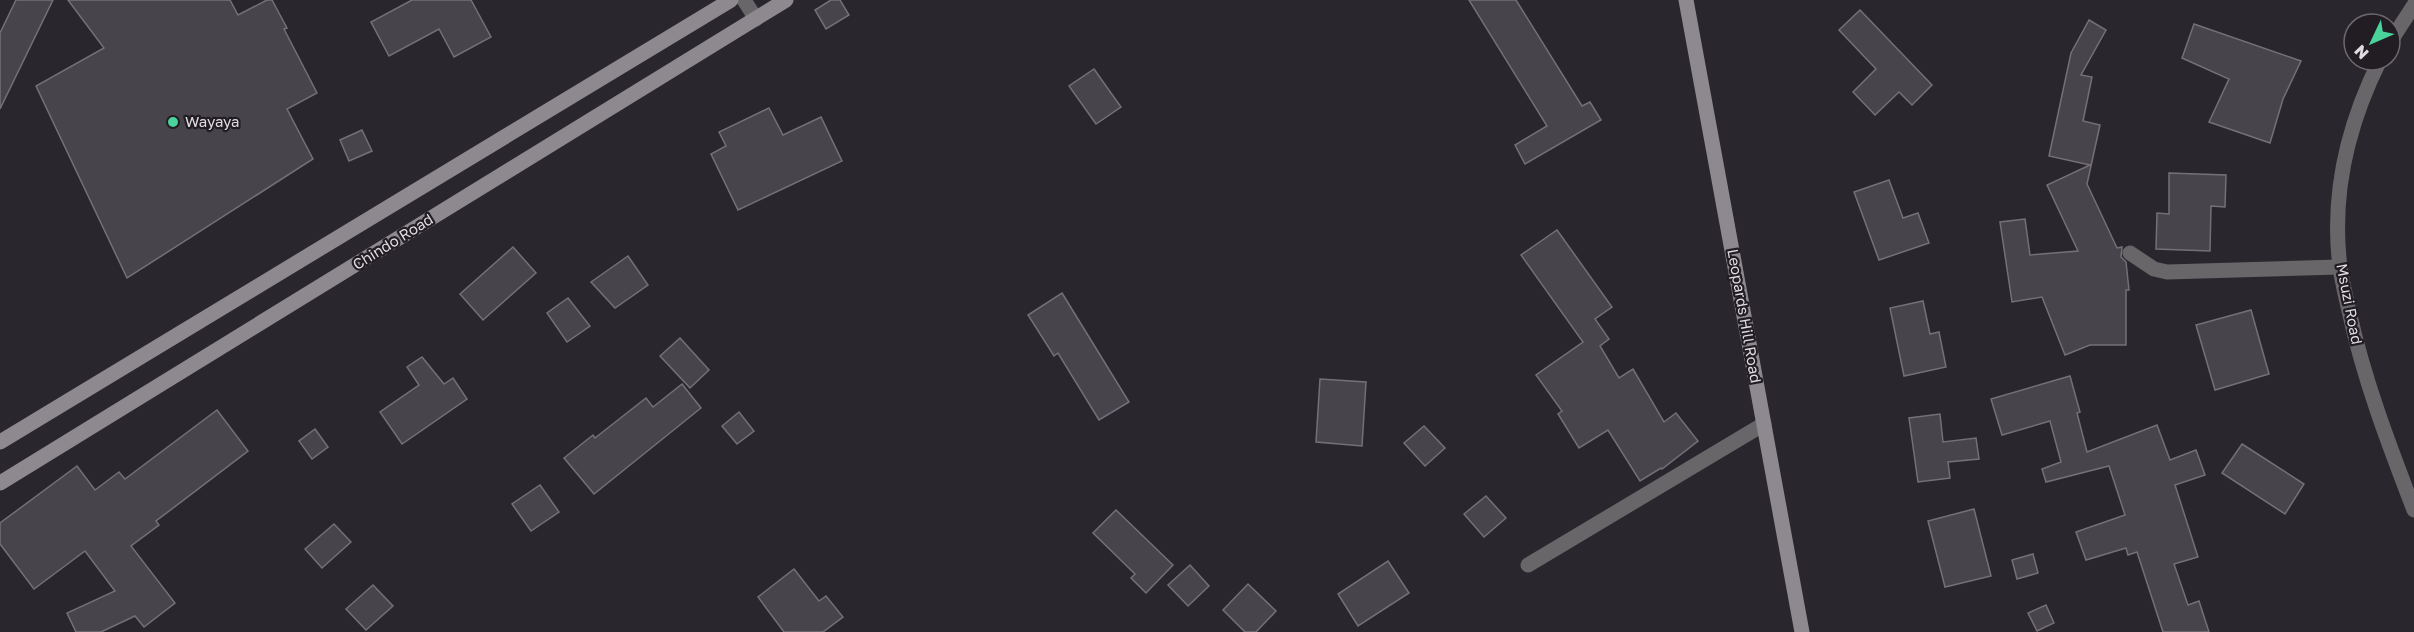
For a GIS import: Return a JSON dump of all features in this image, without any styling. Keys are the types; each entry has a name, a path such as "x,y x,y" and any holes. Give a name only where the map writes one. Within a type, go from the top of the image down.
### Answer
{"main road":[{"path":"0,442 731,0"},
{"name":"Chindo Road","path":"0,483 786,0"},
{"name":"Leopards Hill Road","path":"1686,0 1802,632"}],"street":[{"path":"744,0 756,19"},
{"path":"2402,24 2414,5"},
{"name":"Msuzi Road","path":"2374,72 2362,96 2349,137 2341,183 2340,267 2359,357 2414,510"},
{"path":"2130,253 2154,269 2166,272 2340,267"},
{"path":"1528,565 1764,424"}],"building":[{"path":"16,0 53,0 0,109 0,33"},
{"name":"Wayaya","path":"68,0 230,0 238,15 267,0 272,0 287,28 284,29 317,93 287,109 313,159 127,278 36,86 104,48"},
{"path":"412,0 471,0 491,37 454,57 439,29 389,56 371,22"},
{"path":"831,0 840,0 849,15 826,29 815,10"},
{"path":"1469,0 1516,0 1582,106 1590,102 1601,120 1525,164 1515,145 1547,126"},
{"path":"1860,10 1932,85 1912,105 1899,92 1875,115 1853,92 1876,69 1839,30"},
{"path":"2089,20 2106,30 2081,75 2092,77 2083,121 2100,125 2087,184 2117,248 2122,247 2121,257 2126,262 2129,290 2126,290 2126,345 2090,345 2065,355 2042,297 2012,302 2000,222 2025,219 2030,255 2078,251 2047,185 2090,165 2049,156 2071,53"},
{"path":"2194,24 2301,61 2283,99 2270,143 2209,122 2229,79 2182,58"},
{"path":"1094,69 1121,107 1096,124 1069,86"},
{"path":"769,108 783,135 821,117 842,161 738,210 711,154 726,146 719,132"},
{"path":"362,130 372,151 349,161 340,140"},
{"path":"2169,173 2226,175 2225,207 2211,206 2210,251 2156,249 2157,213 2169,214"},
{"path":"1889,180 1903,218 1918,213 1929,243 1879,260 1854,192"},
{"path":"1557,230 1612,307 1595,319 1609,339 1600,346 1619,378 1633,369 1664,422 1676,413 1698,441 1662,469 1640,481 1608,430 1579,448 1558,414 1562,411 1536,375 1583,342 1521,255"},
{"path":"513,247 536,273 483,320 460,294"},
{"path":"628,256 648,285 615,308 591,282"},
{"path":"1062,293 1129,402 1099,420 1058,353 1054,356 1028,315"},
{"path":"568,298 590,326 567,342 547,313"},
{"path":"1923,301 1930,334 1939,332 1946,367 1904,376 1890,308"},
{"path":"2251,310 2269,374 2215,390 2196,325"},
{"path":"680,338 709,370 690,388 660,356"},
{"path":"422,357 444,384 453,378 467,399 402,444 380,412 419,385 407,367"},
{"path":"2070,376 2080,412 2077,413 2087,452 2157,425 2170,460 2196,450 2205,475 2175,485 2198,557 2174,564 2188,605 2199,601 2209,632 2163,632 2137,552 2128,555 2126,548 2086,560 2076,532 2125,515 2109,466 2046,482 2042,469 2061,462 2050,421 2002,435 1991,399"},
{"path":"1320,379 1366,382 1362,446 1316,442"},
{"path":"682,384 701,408 594,494 564,458 593,435 595,438 646,398 653,407"},
{"path":"217,410 248,451 156,521 159,525 131,546 175,603 144,627 135,616 101,632 76,632 67,613 115,591 85,551 34,589 0,544 0,523 77,466 95,490 119,472 125,479"},
{"path":"739,412 754,431 737,444 722,426"},
{"path":"1940,414 1943,442 1976,438 1979,459 1948,462 1950,478 1918,482 1909,418"},
{"path":"1424,426 1445,448 1425,466 1404,443"},
{"path":"315,429 328,447 312,459 299,441"},
{"path":"2242,444 2304,484 2285,514 2222,473"},
{"path":"540,485 559,512 531,531 512,504"},
{"path":"1486,496 1506,518 1484,537 1464,514"},
{"path":"1974,509 1991,576 1945,587 1928,521"},
{"path":"1116,510 1173,565 1146,593 1131,578 1135,574 1093,533"},
{"path":"334,524 351,542 322,568 305,549"},
{"path":"2033,554 2038,573 2017,579 2012,560"},
{"path":"1388,561 1409,593 1358,626 1338,594"},
{"path":"1190,565 1209,586 1188,606 1168,585"},
{"path":"794,569 819,601 826,596 843,617 823,632 784,632 758,597"},
{"path":"1248,584 1276,611 1256,632 1245,632 1223,610"},
{"path":"373,585 393,606 366,630 346,609"},
{"path":"2046,605 2054,623 2037,631 2028,613"}],"place":[{"name":"Wayaya","path":"173,122"}]}
